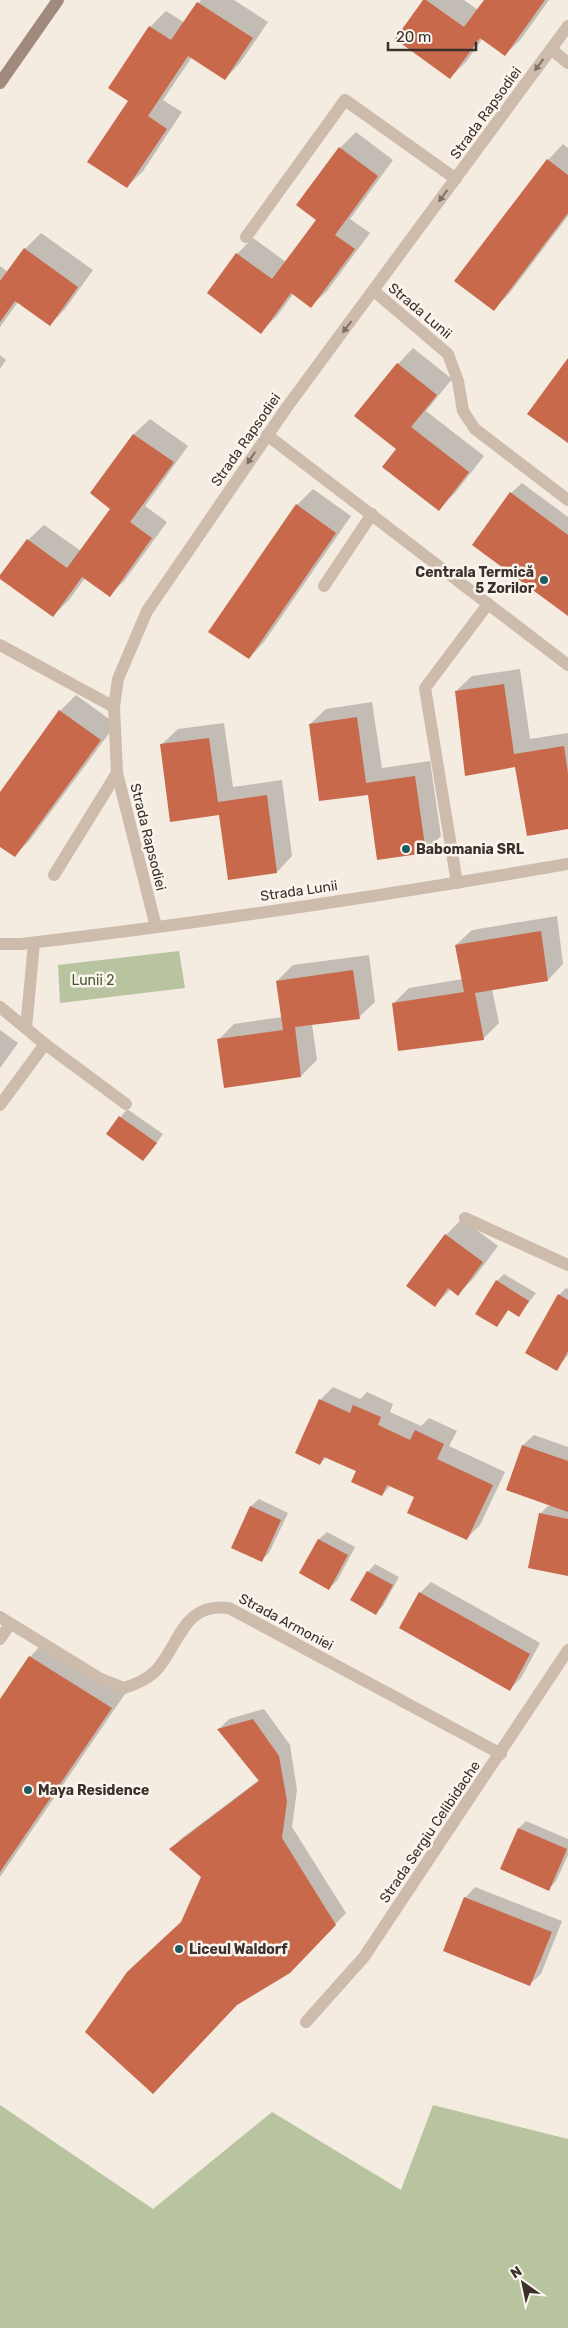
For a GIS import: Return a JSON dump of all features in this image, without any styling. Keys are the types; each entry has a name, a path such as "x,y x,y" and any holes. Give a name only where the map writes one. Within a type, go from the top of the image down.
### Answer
{"main road":[{"path":"0,83 58,0"}],"street":[{"name":"Strada Rapsodiei","path":"156,927 116,773 114,707 118,679 147,611 268,435 568,26"},
{"path":"551,49 568,63"},
{"path":"246,237 345,100 456,179"},
{"name":"Strada Lunii","path":"374,291 448,354 458,381 463,411 475,429 568,500"},
{"path":"268,435 568,665"},
{"path":"324,586 372,514"},
{"path":"457,883 425,688 488,604"},
{"path":"0,644 114,707"},
{"path":"54,875 116,773"},
{"name":"Strada Lunii","path":"0,944 34,943 156,927 457,883 568,864"},
{"path":"26,1028 34,943"},
{"path":"0,1007 45,1044 126,1104"},
{"path":"0,1105 45,1044"},
{"path":"465,1218 568,1265"},
{"name":"Strada Armoniei","path":"5,1621 101,1679 124,1688 144,1681 162,1664 184,1625 196,1614 215,1606 229,1608 501,1754"},
{"path":"0,1639 5,1621"},
{"name":"Strada Sergiu Celibidache","path":"306,2022 364,1957 501,1754 568,1650"}],"green space":[{"name":"Lunii 2","path":"179,951 185,988 60,1003 58,965"},
{"path":"0,2105 153,2209 272,2112 401,2190 433,2105 568,2139 568,2328 0,2328"}],"building":[{"path":"423,0 426,0 464,27 484,0 545,0 505,56 480,38 450,79 395,39"},
{"path":"197,2 253,38 225,80 188,56 148,116 167,129 127,188 87,162 128,101 108,88 149,26 171,40"},
{"path":"339,147 378,176 335,235 355,249 311,308 291,293 261,334 207,293 236,253 272,279 316,220 296,205"},
{"path":"547,159 568,175 568,213 494,311 454,281"},
{"path":"24,248 78,287 50,326 15,301 0,322 0,281"},
{"path":"568,358 568,443 527,414"},
{"path":"397,363 437,395 411,427 469,472 439,511 382,467 396,449 354,416"},
{"path":"133,434 174,462 130,522 152,538 110,597 82,577 53,617 0,579 0,575 27,539 67,568 110,509 90,493"},
{"name":"Centrala Termică 5 Zorilor","path":"510,492 568,535 568,616 472,545"},
{"path":"296,504 336,533 249,659 208,632"},
{"path":"504,684 514,754 564,746 568,773 568,829 527,836 515,767 465,776 455,691"},
{"path":"59,710 101,740 15,857 0,847 0,792"},
{"path":"357,717 366,783 415,776 426,853 377,860 368,795 319,801 309,724"},
{"path":"209,738 218,802 267,795 277,873 228,880 219,815 170,822 160,744"},
{"path":"541,931 548,981 475,993 484,1040 398,1051 392,1003 464,992 455,945"},
{"path":"353,970 360,1019 295,1027 301,1077 224,1088 217,1039 283,1030 276,981"},
{"path":"119,1116 157,1143 143,1161 106,1134"},
{"path":"445,1234 483,1262 458,1296 448,1288 435,1307 406,1286"},
{"path":"496,1280 529,1301 519,1317 508,1310 497,1327 475,1314"},
{"path":"558,1294 568,1300 568,1351 557,1371 525,1353"},
{"path":"319,1399 350,1413 353,1405 381,1417 378,1425 410,1440 415,1430 444,1444 437,1459 493,1485 467,1540 407,1513 414,1497 387,1485 382,1496 351,1482 356,1471 324,1457 320,1465 295,1453"},
{"path":"522,1445 568,1461 568,1512 506,1490"},
{"path":"250,1506 281,1520 262,1562 231,1548"},
{"path":"539,1513 568,1519 568,1576 528,1568"},
{"path":"318,1539 348,1555 329,1590 299,1573"},
{"path":"367,1571 393,1585 376,1615 350,1600"},
{"path":"419,1592 530,1654 510,1691 399,1628"},
{"name":"Maya Residence","path":"29,1656 112,1708 0,1872 0,1699"},
{"path":"253,1719 279,1756 287,1801 282,1838 336,1925 290,1973 237,2005 153,2094 85,2032 127,1972 181,1922 201,1877 169,1849 259,1781 217,1729"},
{"path":"518,1828 567,1849 549,1891 500,1869"},
{"path":"464,1897 552,1932 530,1986 443,1951"}],"place":[{"name":"Centrala Termică 5 Zorilor","path":"544,580"},
{"name":"Babomania SRL","path":"406,849"},
{"name":"Maya Residence","path":"28,1790"},
{"name":"Liceul Waldorf","path":"179,1949"}]}
